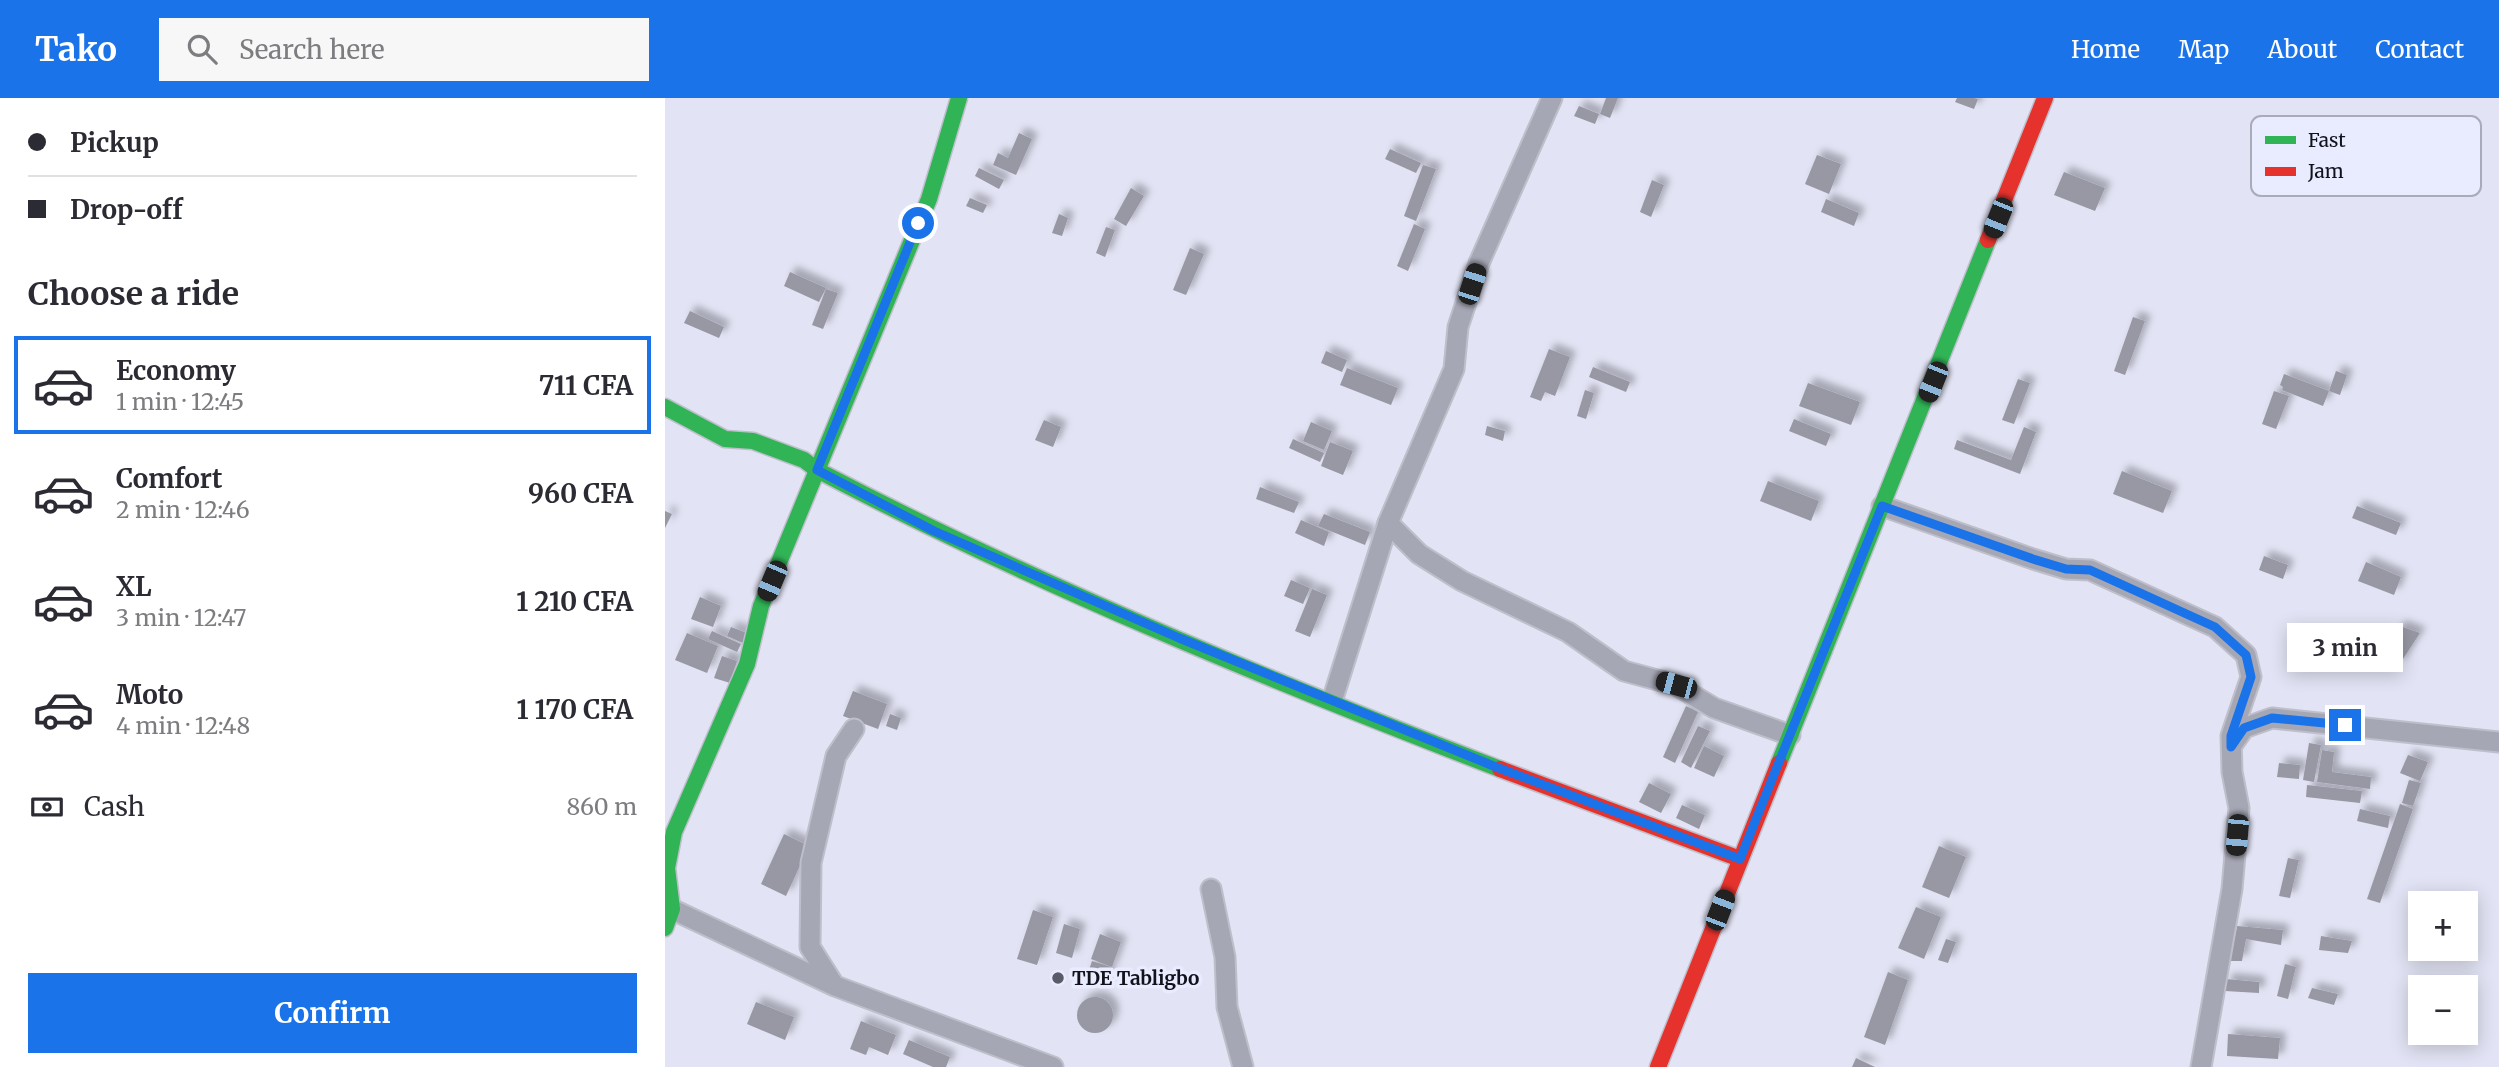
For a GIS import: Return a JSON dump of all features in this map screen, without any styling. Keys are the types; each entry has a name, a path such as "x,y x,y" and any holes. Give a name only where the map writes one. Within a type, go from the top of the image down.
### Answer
{"street":[{"path":"665,928 669,907 667,868 674,832 747,664 761,606 929,199 959,98"},
{"path":"1333,698 1388,523 1454,369 1458,327 1479,263 1552,98"},
{"path":"1658,1067 2045,98"},
{"path":"665,407 725,439 753,441 804,460 817,470 958,542 1179,638 1333,698 1496,767 1740,859"},
{"path":"1882,506 2033,559 2066,569 2090,570 2215,627 2246,655 2251,677 2231,736 2239,808 2232,889 2201,1067"},
{"path":"1388,523 1419,554 1462,581 1568,632 1624,671 1676,685 1714,708 1790,735"},
{"path":"2231,747 2244,728 2272,718 2499,742"},
{"path":"835,986 810,947 811,863 836,756 854,729"},
{"path":"1211,889 1225,957 1227,1007 1243,1067"},
{"path":"669,907 835,986 1053,1067"}],"building":[{"path":"1606,98 1618,98 1610,118 1600,114"},
{"path":"1957,98 1978,99 1974,109 1955,102"},
{"path":"1579,106 1599,114 1595,124 1574,116"},
{"path":"1019,133 1032,139 1016,175 993,165 998,153 1008,158"},
{"path":"1390,149 1421,163 1416,173 1385,159"},
{"path":"1817,155 1841,164 1829,194 1805,184"},
{"path":"1423,165 1436,169 1416,221 1404,216"},
{"path":"979,168 1004,180 999,189 975,176"},
{"path":"2064,172 2105,188 2095,211 2054,195"},
{"path":"1652,180 1664,185 1651,217 1640,212"},
{"path":"1131,188 1144,196 1126,226 1114,219"},
{"path":"970,198 987,205 983,213 966,206"},
{"path":"1826,199 1859,213 1854,226 1821,212"},
{"path":"1059,214 1068,218 1062,236 1052,233"},
{"path":"1414,224 1425,229 1408,271 1397,266"},
{"path":"1106,227 1115,230 1105,257 1096,253"},
{"path":"1190,248 1204,254 1186,295 1173,290"},
{"path":"790,272 826,288 819,302 784,286"},
{"path":"826,289 838,293 823,329 812,325"},
{"path":"690,311 724,327 719,338 684,323"},
{"path":"2133,317 2145,321 2125,375 2114,371"},
{"path":"1549,349 1570,357 1555,396 1545,392 1541,401 1530,397"},
{"path":"1326,351 1347,360 1342,372 1321,363"},
{"path":"1593,367 1630,382 1626,392 1589,377"},
{"path":"1347,368 1398,388 1391,405 1340,385"},
{"path":"2336,371 2347,375 2340,395 2329,391"},
{"path":"2284,374 2329,391 2323,406 2282,390 2280,385"},
{"path":"2018,379 2030,383 2014,424 2002,420"},
{"path":"1808,383 1860,402 1851,425 1799,406"},
{"path":"1585,390 1594,393 1586,419 1577,416"},
{"path":"2274,391 2289,396 2276,429 2262,424"},
{"path":"1794,419 1831,434 1826,446 1789,431"},
{"path":"1044,420 1061,427 1053,447 1035,440"},
{"path":"1311,422 1332,431 1324,450 1303,441"},
{"path":"1487,426 1505,431 1503,441 1485,435"},
{"path":"2024,427 2036,432 2020,474 1954,449 1957,440 2011,460"},
{"path":"1293,439 1324,453 1320,462 1289,448"},
{"path":"1330,442 1353,451 1343,475 1321,466"},
{"path":"2122,471 2172,491 2163,513 2113,494"},
{"path":"1768,481 1819,501 1811,521 1760,501"},
{"path":"1260,487 1299,502 1294,513 1256,499"},
{"path":"2357,506 2401,523 2396,535 2352,518"},
{"path":"665,511 672,514 665,528"},
{"path":"1324,514 1370,532 1365,545 1318,526"},
{"path":"1301,520 1329,532 1324,546 1295,533"},
{"path":"2264,556 2288,565 2283,579 2259,570"},
{"path":"2366,562 2401,577 2394,595 2358,581"},
{"path":"1291,580 1310,588 1303,604 1284,596"},
{"path":"1312,589 1327,595 1310,637 1295,631"},
{"path":"700,597 721,606 713,627 691,619"},
{"path":"2400,626 2420,633 2399,665 2381,653"},
{"path":"731,627 747,633 743,643 727,636"},
{"path":"712,631 741,644 737,652 708,639"},
{"path":"687,633 718,646 707,673 675,660"},
{"path":"722,656 737,661 730,683 714,678"},
{"path":"853,691 887,704 878,729 843,716"},
{"path":"1686,706 1698,712 1675,763 1663,757"},
{"path":"890,714 901,718 897,730 886,726"},
{"path":"1698,726 1710,731 1691,768 1681,762"},
{"path":"2309,743 2321,745 2314,782 2303,780"},
{"path":"1704,746 1724,756 1714,777 1694,768"},
{"path":"2322,750 2334,752 2332,772 2371,777 2370,789 2317,782"},
{"path":"2408,755 2428,762 2420,781 2400,773"},
{"path":"2279,763 2300,765 2299,779 2277,777"},
{"path":"2409,780 2421,783 2413,806 2402,803"},
{"path":"1649,783 1671,794 1661,813 1639,802"},
{"path":"2307,785 2362,791 2360,803 2306,797"},
{"path":"2400,804 2413,809 2380,903 2367,899"},
{"path":"1682,805 1705,815 1699,829 1676,818"},
{"path":"2360,809 2390,816 2388,828 2357,821"},
{"path":"784,834 809,846 786,896 761,884"},
{"path":"1939,846 1966,857 1949,898 1922,887"},
{"path":"2288,858 2299,860 2290,898 2279,896"},
{"path":"1916,907 1941,917 1924,959 1898,948"},
{"path":"1033,910 1053,917 1037,965 1017,959"},
{"path":"1064,924 1080,929 1072,958 1056,953"},
{"path":"2237,926 2283,930 2281,945 2246,939 2242,961 2230,961"},
{"path":"1100,934 1121,942 1112,967 1091,959"},
{"path":"2321,936 2352,941 2348,953 2319,950"},
{"path":"1946,939 1956,942 1948,963 1938,960"},
{"path":"1092,961 1111,967 1105,986 1086,979"},
{"path":"2285,964 2296,967 2288,999 2277,996"},
{"path":"1888,972 1908,980 1885,1045 1864,1037"},
{"path":"2226,979 2259,982 2259,993 2225,991"},
{"path":"2312,988 2338,994 2334,1005 2308,998"},
{"path":"1095,997 1108,1002 1113,1015 1108,1028 1095,1033 1082,1028 1077,1015 1082,1002"},
{"path":"756,1002 794,1017 785,1040 747,1024"},
{"path":"861,1021 896,1035 888,1055 869,1047 866,1055 850,1049"},
{"path":"2228,1034 2280,1038 2278,1059 2227,1056"},
{"path":"909,1040 950,1057 946,1067 933,1067 903,1054"},
{"path":"1856,1058 1875,1067 1852,1067"}],"traffic: fast":[{"path":"665,928 672,909 667,868 674,832 747,664 761,606 929,199 959,98"},
{"path":"1779,763 1988,240"},
{"path":"665,407 725,439 753,441 804,460 817,470 900,512 1154,629 1500,769"}],"traffic: jam":[{"path":"1988,240 2045,98"},
{"path":"1658,1067 1779,763"},
{"path":"1500,769 1740,859"}],"place":[{"name":"TDE Tabligbo","path":"1058,978"}],"route":[{"path":"918,223 817,470 934,531 1179,638 1333,698 1496,767 1740,859 1882,506 2033,559 2066,569 2090,570 2168,608 2215,627 2246,655 2251,677 2231,736 2231,747 2244,728 2272,718 2345,725"}]}
